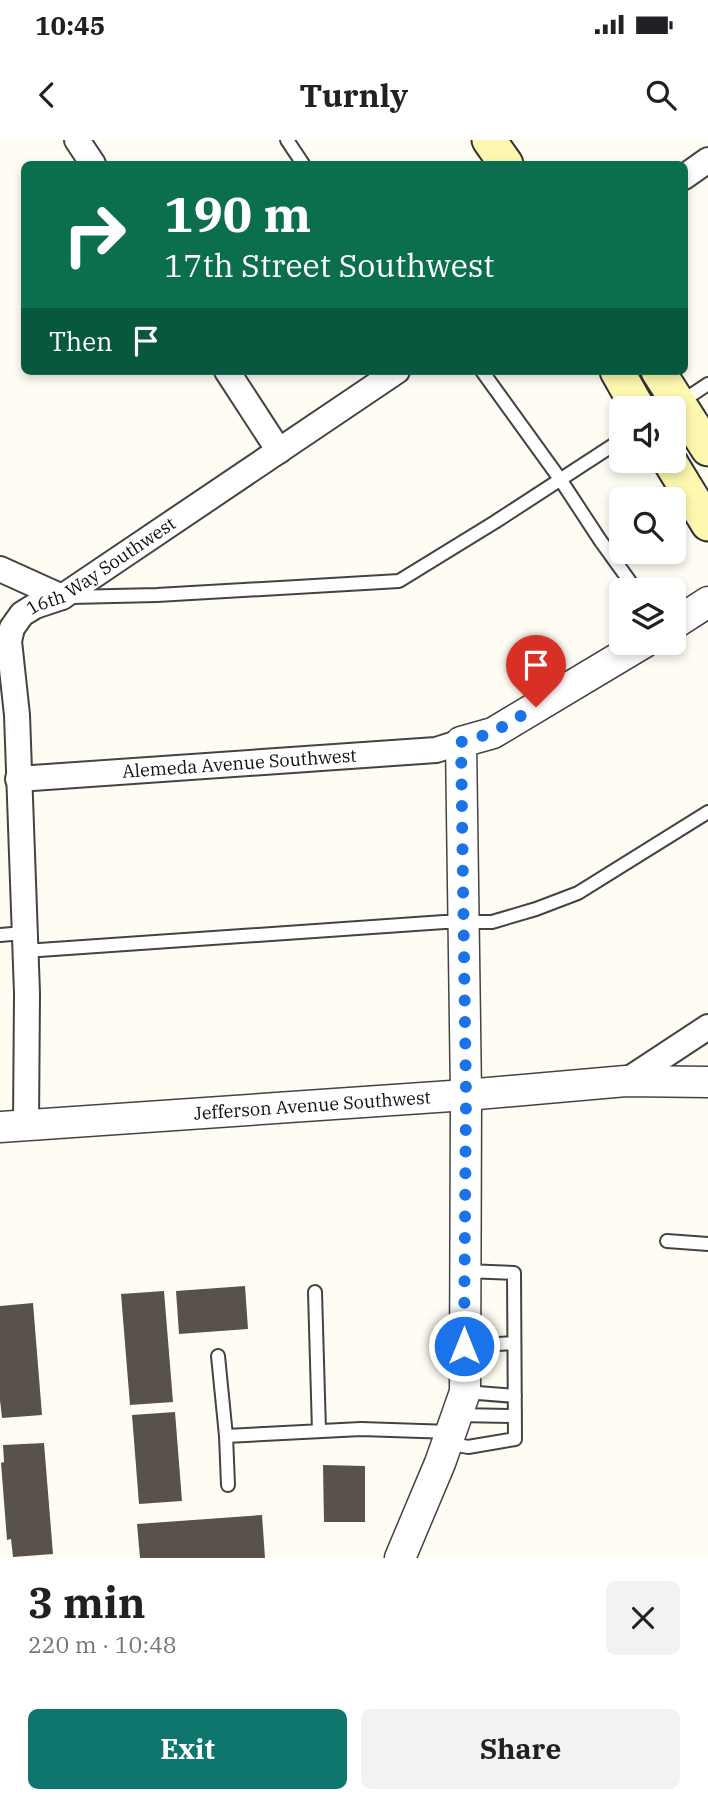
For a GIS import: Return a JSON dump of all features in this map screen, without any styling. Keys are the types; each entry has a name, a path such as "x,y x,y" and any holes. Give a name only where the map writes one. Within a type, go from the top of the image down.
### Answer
{"main road":[{"path":"489,140 504,161"},
{"path":"619,375 631,396"},
{"path":"660,375 670,396"},
{"path":"686,420 708,449"},
{"path":"677,473 708,524"}],"street":[{"path":"78,140 91,161"},
{"path":"688,174 708,160"},
{"path":"230,375 279,451"},
{"name":"16th Way Southwest","path":"13,1126 27,993 16,940 18,779 8,718 9,641 12,628 22,614 35,606 62,597 391,375"},
{"path":"0,569 62,597"},
{"path":"686,616 708,602"},
{"path":"400,1558 455,1421 464,1346 466,1095 461,742 492,733 623,655"},
{"name":"Alemeda Avenue Southwest","path":"18,779 436,750 461,742"},
{"path":"626,1081 708,1027"},
{"name":"Jefferson Avenue Southwest","path":"13,1126 466,1095 626,1081 708,1082"}],"lane":[{"path":"287,140 301,161"},
{"path":"485,375 627,578"},
{"path":"686,399 708,384"},
{"path":"62,597 157,595 399,581 609,448"},
{"path":"16,940 492,922 578,893 708,812"},
{"path":"667,1241 708,1244"},
{"path":"455,1421 468,1447 516,1439 514,1273 464,1271"},
{"path":"315,1292 319,1431"},
{"path":"464,1346 514,1343"},
{"path":"218,1356 228,1485"},
{"path":"455,1421 515,1396"},
{"path":"226,1436 360,1429 515,1416"}],"building":[{"path":"245,1286 248,1329 179,1334 176,1291"},
{"path":"164,1291 173,1402 130,1405 121,1294"},
{"path":"33,1303 42,1415 2,1418 0,1306"},
{"path":"175,1412 182,1501 139,1504 132,1415"},
{"path":"44,1443 53,1554 13,1557 11,1539 7,1540 1,1463 4,1462 3,1445"},
{"path":"323,1465 365,1466 365,1522 324,1522"},
{"path":"262,1515 265,1558 140,1558 137,1524"}],"route":[{"path":"464,1346 466,1095 461,742 492,733 536,707"}]}
